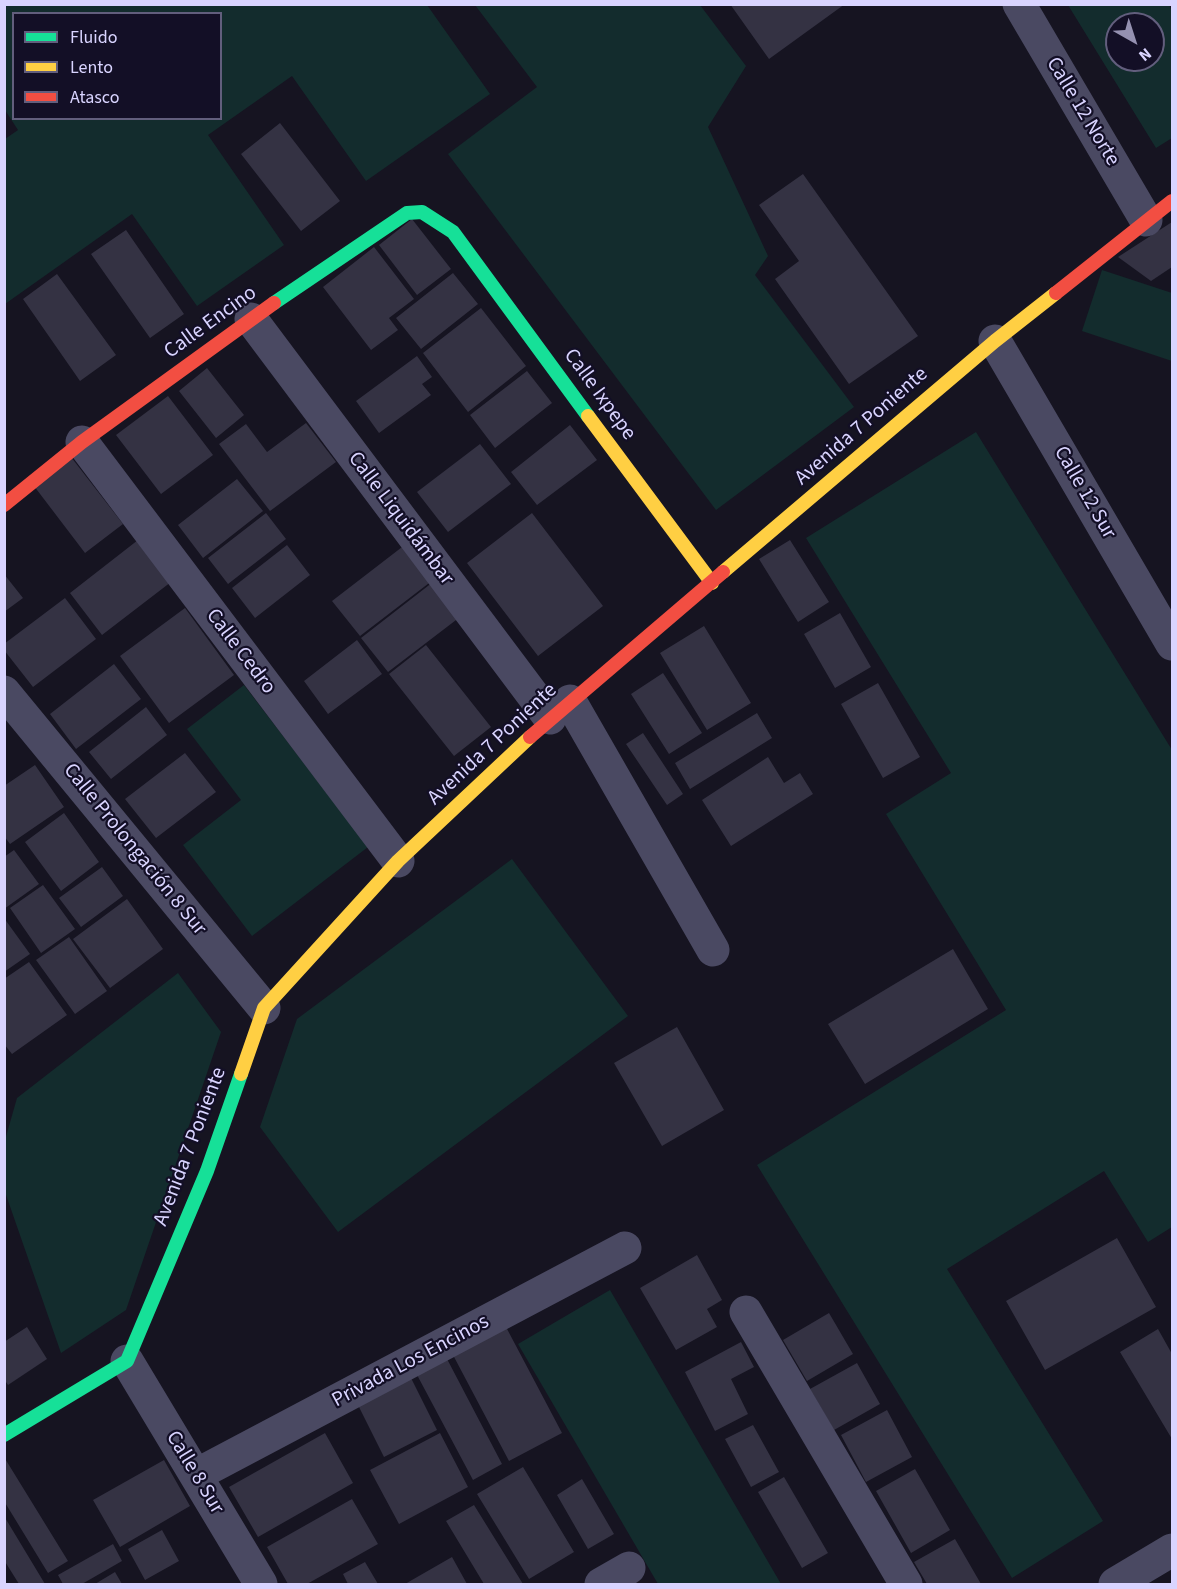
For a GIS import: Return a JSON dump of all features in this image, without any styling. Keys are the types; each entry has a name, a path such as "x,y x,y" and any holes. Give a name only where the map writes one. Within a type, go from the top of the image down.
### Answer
{"street":[{"name":"Calle 12 Norte","path":"1019,4 1146,220"},
{"name":"Avenida 7 Poniente","path":"127,1361 207,1171 264,1008 398,861 560,710 995,341 1173,201"},
{"name":"Calle Encino","path":"4,506 82,442 251,319 407,213 422,212 453,232"},
{"name":"Calle Ixpepe","path":"453,232 712,583"},
{"name":"Calle Liquidámbar","path":"251,319 560,710 713,950"},
{"name":"Calle 12 Sur","path":"995,341 1173,644"},
{"name":"Calle Cedro","path":"82,442 398,861"},
{"name":"Calle Prolongación 8 Sur","path":"6,698 264,1008"},
{"name":"Privada Los Encinos","path":"196,1475 625,1248"},
{"path":"746,1312 906,1584"},
{"path":"4,1435 127,1361"},
{"name":"Calle 8 Sur","path":"127,1361 261,1584"},
{"path":"1115,1584 1173,1550"},
{"path":"601,1584 629,1568"}],"green space":[{"path":"5,4 427,5 490,94 366,181 292,76 208,135 284,245 197,306 132,214 5,304 5,139 18,130 5,110"},
{"path":"475,5 700,5 746,66 708,127 768,256 755,275 854,407 716,510 448,154 537,87"},
{"path":"1068,5 1169,5 1172,11 1172,138 1156,148 1109,72 1165,72 1165,12 1105,12 1105,65"},
{"path":"1102,270 1172,293 1172,361 1082,331"},
{"path":"976,432 1172,750 1172,1227 1148,1242 1104,1171 947,1269 1103,1521 1012,1578 757,1165 1006,1010 886,814 951,773 806,538"},
{"path":"244,685 368,847 252,936 183,845 241,800 187,729"},
{"path":"512,859 628,1016 338,1232 260,1127 297,1019"},
{"path":"178,973 221,1032 126,1310 61,1353 5,1192 5,1140 17,1098"},
{"path":"610,1290 781,1584 658,1584 518,1344"}],"building":[{"path":"730,4 845,4 769,59"},
{"path":"280,123 340,201 301,231 241,154"},
{"path":"803,174 918,336 849,384 775,279 799,261 759,205"},
{"path":"412,219 451,269 417,295 379,245"},
{"path":"1172,222 1172,267 1151,281 1118,257"},
{"path":"126,230 184,314 150,338 91,254"},
{"path":"374,247 414,299 389,318 398,330 371,350 323,287"},
{"path":"453,273 478,304 421,349 396,318"},
{"path":"57,274 116,355 80,381 23,299"},
{"path":"481,308 526,366 468,412 423,353"},
{"path":"417,356 432,377 422,384 431,395 379,433 356,401"},
{"path":"207,368 244,415 216,438 179,391"},
{"path":"527,371 552,403 495,448 470,415"},
{"path":"168,396 213,455 161,494 116,435"},
{"path":"306,423 336,462 270,511 219,444 246,424 267,452"},
{"path":"570,425 597,460 537,505 511,472"},
{"path":"480,444 511,484 448,532 417,492"},
{"path":"71,457 123,524 85,553 34,486"},
{"path":"237,479 263,511 203,558 178,525"},
{"path":"266,513 286,539 228,584 208,558"},
{"path":"532,513 603,606 538,656 467,563"},
{"path":"138,540 171,582 102,635 70,593"},
{"path":"790,540 829,602 798,622 759,559"},
{"path":"406,544 433,580 360,636 332,601"},
{"path":"287,545 310,575 255,618 232,588"},
{"path":"4,574 23,598 4,612"},
{"path":"433,582 460,617 388,672 361,638"},
{"path":"65,598 96,639 33,687 4,650 4,644"},
{"path":"185,608 234,675 169,723 120,656"},
{"path":"840,613 871,667 835,688 804,634"},
{"path":"704,626 751,703 707,730 660,653"},
{"path":"357,640 382,674 328,714 304,681"},
{"path":"426,645 491,727 454,756 389,674"},
{"path":"114,664 141,699 76,749 50,714"},
{"path":"663,673 702,733 669,754 631,694"},
{"path":"878,683 920,757 883,778 841,704"},
{"path":"146,707 167,735 111,779 89,752"},
{"path":"757,713 772,738 690,789 675,763"},
{"path":"643,733 683,794 667,805 626,744"},
{"path":"185,753 216,792 156,838 125,799"},
{"path":"768,757 784,783 800,773 813,794 731,846 702,800"},
{"path":"35,765 64,807 10,844 4,836 4,786"},
{"path":"64,813 99,862 61,891 25,842"},
{"path":"14,850 39,884 4,909 4,857"},
{"path":"102,867 123,896 81,927 59,898"},
{"path":"43,885 75,929 41,953 10,908"},
{"path":"127,899 163,949 110,988 73,939"},
{"path":"4,918 30,954 4,972"},
{"path":"69,937 107,991 75,1014 36,960"},
{"path":"953,949 988,1009 865,1084 828,1024"},
{"path":"29,962 67,1015 12,1054 4,1044 4,979"},
{"path":"677,1027 724,1110 662,1146 614,1063"},
{"path":"1117,1238 1156,1307 1045,1370 1006,1301"},
{"path":"697,1255 722,1300 707,1309 717,1327 676,1350 640,1288"},
{"path":"829,1313 853,1354 807,1381 783,1340"},
{"path":"27,1327 47,1359 8,1385 4,1379 4,1342"},
{"path":"506,1327 562,1433 509,1461 453,1355"},
{"path":"1158,1329 1172,1354 1172,1439 1120,1352"},
{"path":"741,1342 754,1367 731,1379 748,1414 715,1431 685,1372"},
{"path":"446,1357 502,1464 473,1480 416,1373"},
{"path":"857,1363 880,1404 834,1430 810,1389"},
{"path":"410,1376 437,1430 384,1457 357,1403"},
{"path":"887,1410 912,1457 866,1482 841,1435"},
{"path":"753,1425 779,1472 751,1487 725,1439"},
{"path":"325,1433 353,1483 258,1537 229,1487"},
{"path":"440,1433 468,1487 399,1524 370,1470"},
{"path":"4,1457 68,1561 48,1573 4,1501"},
{"path":"164,1460 190,1506 120,1547 93,1500"},
{"path":"523,1467 574,1552 529,1579 477,1494"},
{"path":"915,1469 950,1530 911,1553 876,1491"},
{"path":"784,1477 828,1553 802,1568 758,1492"},
{"path":"582,1479 614,1534 588,1549 557,1495"},
{"path":"352,1499 378,1544 307,1584 288,1584 267,1547"},
{"path":"474,1505 523,1584 484,1584 446,1521"},
{"path":"4,1516 45,1584 19,1584 4,1560"},
{"path":"162,1530 179,1561 145,1580 128,1549"},
{"path":"955,1539 981,1584 927,1584 914,1562"},
{"path":"113,1544 122,1561 82,1584 63,1584 58,1575"},
{"path":"452,1557 467,1584 405,1584"},
{"path":"365,1562 378,1584 348,1584 343,1574"},
{"path":"115,1572 122,1584 95,1584"}],"traffic: fast":[{"path":"274,303 407,213 422,212 453,232 588,416"},
{"path":"4,1435 127,1361 207,1171 241,1074"}],"traffic: slow":[{"path":"723,572 995,341 1056,293"},
{"path":"588,416 712,583"},
{"path":"241,1074 264,1008 398,861 530,737"}],"traffic: jam":[{"path":"1056,293 1172,201"},
{"path":"4,505 82,442 274,303"},
{"path":"530,737 723,572"}]}
